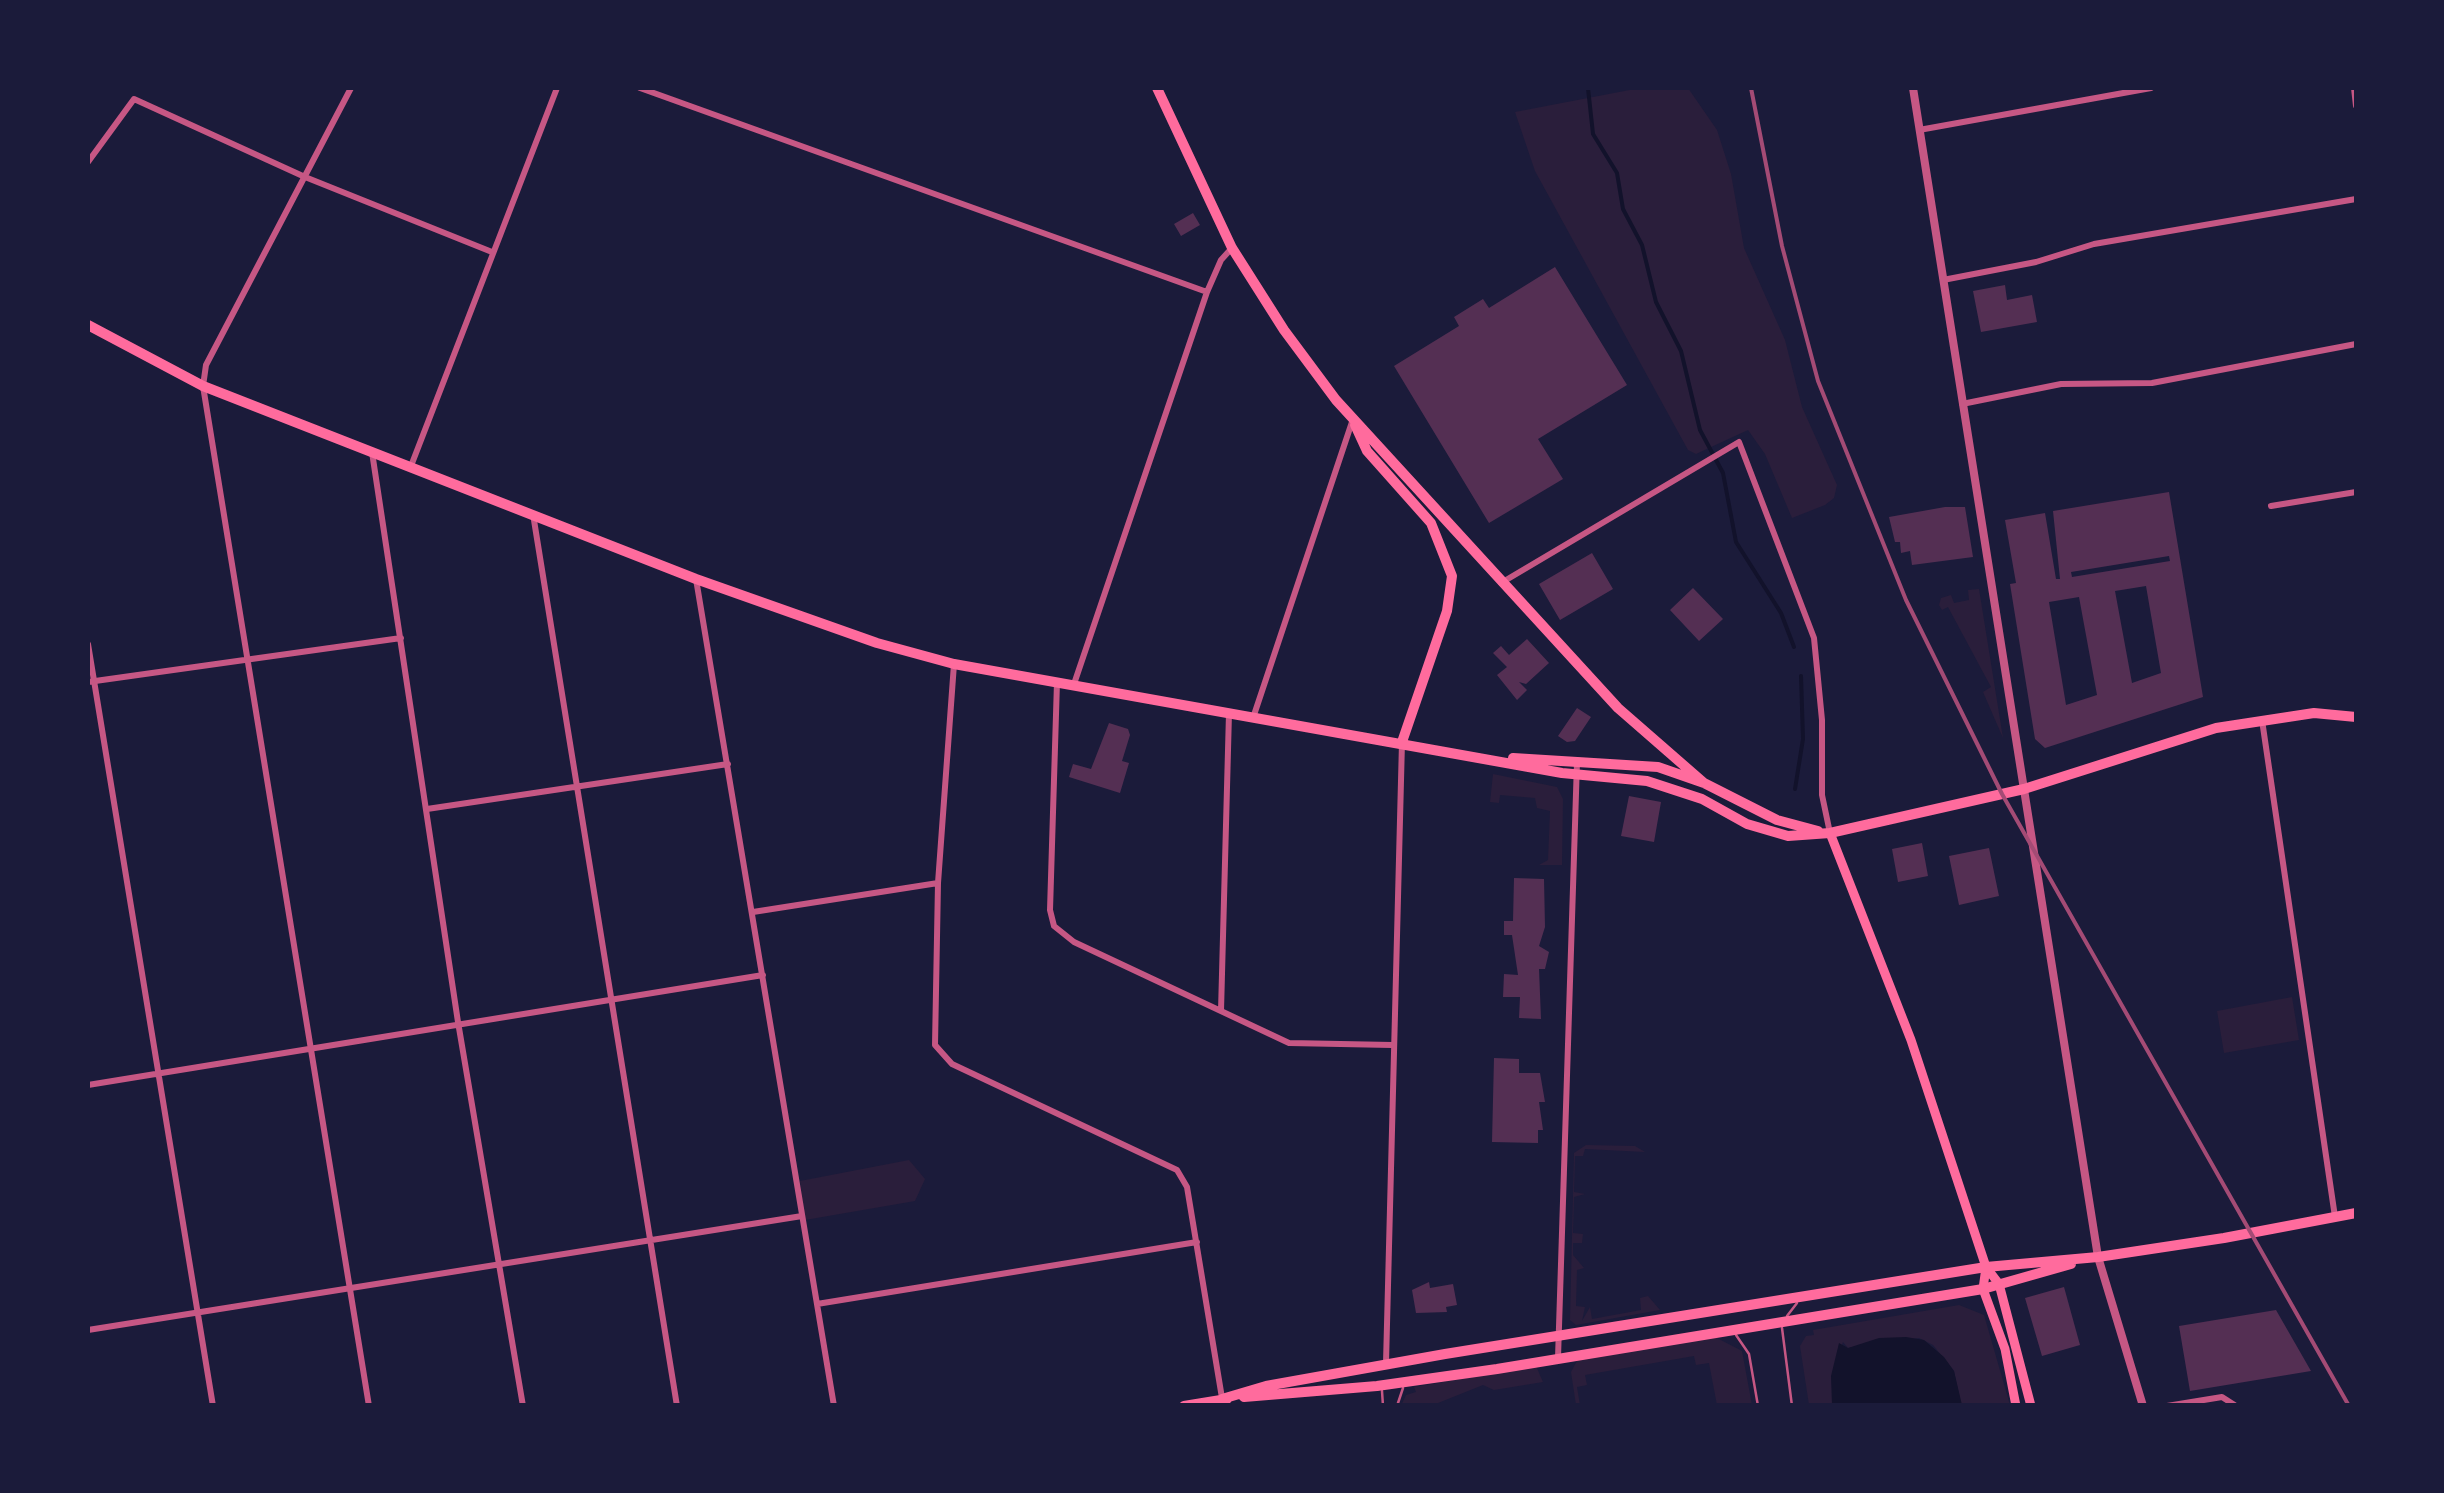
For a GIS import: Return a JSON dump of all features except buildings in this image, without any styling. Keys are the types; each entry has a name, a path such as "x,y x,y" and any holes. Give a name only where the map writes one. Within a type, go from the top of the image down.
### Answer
{"main road":[{"path":"1157,88 1232,248 1284,330 1352,420 1367,450 1430,523 1452,576 1447,611 1402,742"},
{"path":"88,325 204,386 696,579 877,643 954,664 1229,710 1467,756 1647,781 1702,799 1771,833 1830,833 2024,788 2262,718 2314,713 2356,717"},
{"path":"1352,420 1375,438 1500,583 1648,738 1704,783"},
{"path":"1467,756 1658,766 1704,783 1777,820 1830,833"},
{"path":"1830,833 1911,1040 1986,1267 1999,1284 2031,1406"},
{"path":"1184,1406 1386,1364 1986,1267 2098,1257 2356,1213"},
{"path":"1222,1400 1381,1386 1783,1322 1983,1288 2098,1257"},
{"path":"1986,1267 1983,1288 2005,1350 2016,1406"}],"street":[{"path":"352,88 206,365 204,386 369,1406"},
{"path":"411,466 557,88"},
{"path":"640,88 1207,292"},
{"path":"1913,88 2098,1257 2143,1406"},
{"path":"1920,130 2151,88"},
{"path":"2354,88 2356,106"},
{"path":"88,162 134,99 306,177 492,252"},
{"path":"1942,280 2036,262 2094,244 2356,199"},
{"path":"1074,684 1207,292 1221,260 1232,248"},
{"path":"1962,404 2062,384 2152,383 2356,344"},
{"path":"1254,715 1352,420"},
{"path":"1500,583 1739,442 1814,638 1821,704 1822,795 1830,833"},
{"path":"372,452 458,1022 522,1406"},
{"path":"2271,506 2356,492"},
{"path":"534,514 608,1000 677,1406"},
{"path":"696,579 834,1406"},
{"path":"90,682 400,638"},
{"path":"88,644 90,682 213,1406"},
{"path":"954,664 932,1030 942,1057 1176,1170 1187,1187 1222,1400"},
{"path":"1057,682 1050,910 1054,926 1074,942 1289,1043 1392,1046"},
{"path":"1221,1011 1229,710"},
{"path":"2262,718 2335,1216"},
{"path":"1386,1364 1402,742"},
{"path":"1558,1358 1577,762"},
{"path":"427,809 728,764"},
{"path":"753,912 938,884"},
{"path":"88,1084 309,1052 458,1022 763,975"},
{"path":"88,1330 802,1216"},
{"path":"817,1304 1197,1242"},
{"path":"2166,1406 2222,1397 2236,1405"}],"lane":[{"path":"1792,1406 1783,1322 1802,1297"},
{"path":"1732,1330 1749,1354 1758,1406"},
{"path":"1362,1368 1381,1386 1383,1406"},
{"path":"1397,1406 1408,1382"}],"shaded area":[{"path":"1640,88 1688,88 1717,130 1731,174 1744,248 1785,340 1802,407 1837,485 1834,498 1825,505 1792,518 1765,454 1748,430 1696,454 1688,450 1535,171 1515,112"},
{"path":"1979,589 2003,738 1983,692 1991,687 1948,607 1942,610 1939,605 1941,598 1951,595 1954,603 1969,600 1968,590"},
{"path":"1493,774 1557,787 1563,799 1562,865 1539,865 1548,860 1550,811 1537,808 1535,798 1500,795 1499,803 1490,802"},
{"path":"2292,997 2299,1040 2224,1053 2217,1011"},
{"path":"1586,1145 1635,1146 1645,1152 1585,1149 1583,1156 1575,1156 1574,1192 1585,1194 1574,1197 1573,1233 1583,1234 1582,1243 1573,1243 1573,1255 1584,1268 1577,1270 1576,1306 1585,1307 1582,1321 1590,1307 1592,1319 1641,1310 1640,1298 1648,1296 1660,1310 1576,1325 1570,1320 1574,1153"},
{"path":"909,1160 925,1179 915,1201 805,1220 800,1181"},
{"path":"1959,1305 1984,1315 2010,1405 1961,1405 1954,1371 1933,1345 1919,1338 1848,1348 1843,1342 1833,1370 1832,1405 1809,1405 1800,1346 1806,1336 1814,1335 1813,1330"},
{"path":"1715,1337 1742,1351 1752,1405 1717,1405 1709,1363 1696,1365 1694,1356 1585,1375 1587,1385 1577,1387 1580,1405 1576,1405 1571,1372 1578,1359"},
{"path":"1879,1338 1924,1340 1944,1357 1954,1371 1962,1405 1832,1405 1831,1376 1839,1343 1848,1348"},
{"path":"1536,1366 1543,1382 1494,1390 1483,1385 1433,1405 1401,1406 1406,1395 1416,1392 1414,1387"}],"waterway":[{"path":"1588,88 1593,134 1617,173 1623,209 1642,245 1656,302 1681,351 1700,430 1723,473 1736,542 1781,613 1794,647"},
{"path":"1795,789 1803,739 1801,676"}],"railway":[{"path":"1751,88 1782,246 1818,381 1906,600 2002,794 2349,1406"}]}
